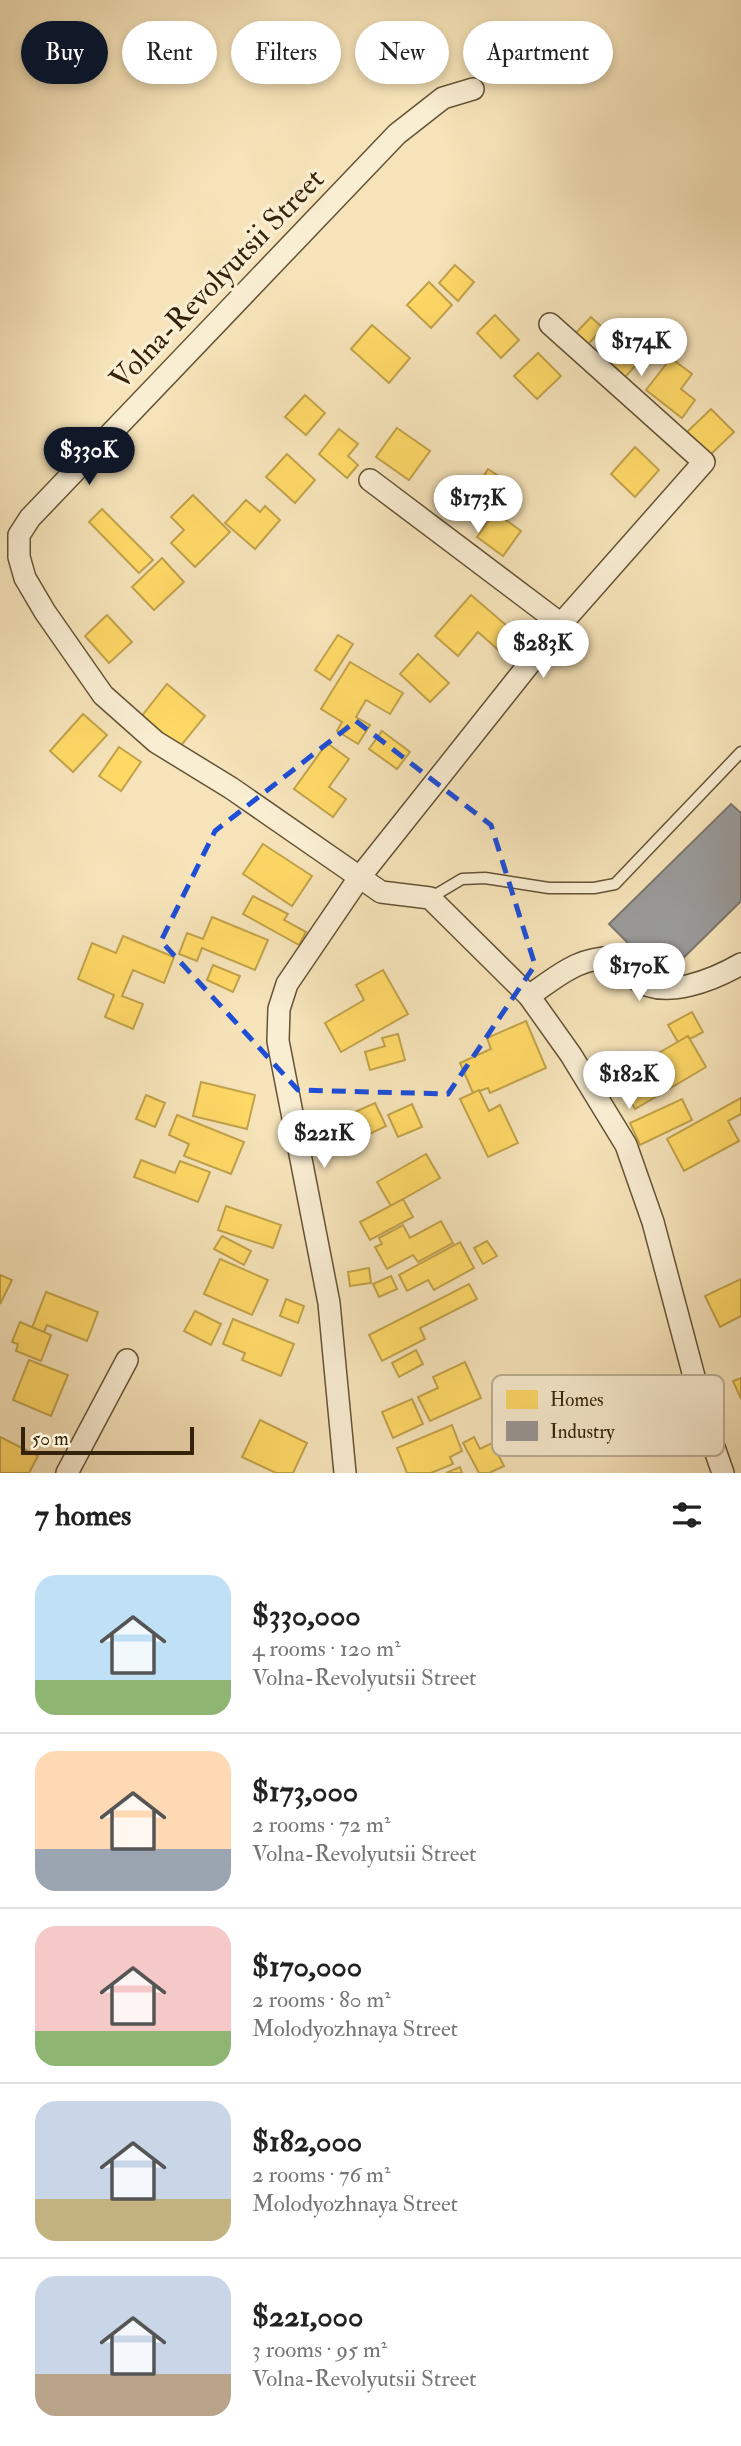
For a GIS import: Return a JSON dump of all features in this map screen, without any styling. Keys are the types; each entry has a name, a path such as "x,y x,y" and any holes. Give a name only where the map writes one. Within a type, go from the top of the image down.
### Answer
{"street":[{"name":"Volna-Revolyutsii Street","path":"359,878 231,788 156,742 103,695 45,612 25,578 19,557 19,535 30,518 397,134 443,98 473,89"},
{"path":"345,1473 329,1303 278,1041 279,1009 287,984 359,878 561,624 704,462 550,324"},
{"path":"370,480 561,624"},
{"path":"359,878 381,892 430,898 529,996 571,1055 626,1145 653,1222 694,1375"},
{"path":"529,996 582,961 601,956 618,958 638,980 656,987 684,987 716,978 741,964"},
{"path":"68,1473 127,1360"},
{"path":"717,1456 723,1473"}],"lane":[{"path":"430,898 462,879 485,878 549,888 594,888 615,884 741,752"}],"highlighted area":[{"path":"356,721 491,825 535,965 448,1094 298,1090 161,941 215,831"}],"building: Homes":[{"path":"455,265 474,282 458,301 439,283"},
{"path":"429,282 452,305 431,328 407,305"},
{"path":"495,315 519,340 501,358 477,333"},
{"path":"591,317 603,328 584,349 572,337"},
{"path":"634,319 658,341 625,377 601,355"},
{"path":"372,325 410,358 389,383 351,349"},
{"path":"538,353 561,376 537,399 514,376"},
{"path":"671,358 692,374 681,389 695,400 682,418 646,390"},
{"path":"305,395 325,413 306,435 285,417"},
{"path":"711,409 734,432 710,455 687,432"},
{"path":"397,428 430,451 409,480 376,457"},
{"path":"339,429 358,444 348,456 358,465 347,478 319,454"},
{"path":"635,447 659,470 635,497 611,474"},
{"path":"287,454 315,480 295,503 266,477"},
{"path":"488,469 503,479 488,503 473,494"},
{"path":"193,495 230,532 195,567 171,543 184,530 171,517"},
{"path":"246,500 260,512 265,506 280,520 255,549 225,523"},
{"path":"102,509 153,560 139,573 89,522"},
{"path":"495,512 521,531 503,556 477,537"},
{"path":"162,558 184,582 154,610 132,587"},
{"path":"471,595 528,644 512,662 478,632 458,656 435,636"},
{"path":"107,615 132,642 109,663 85,636"},
{"path":"338,635 353,644 330,680 315,670"},
{"path":"418,654 449,683 430,702 400,674"},
{"path":"350,662 403,693 390,714 366,700 356,717 370,725 358,744 337,731 342,722 321,709"},
{"path":"167,684 205,716 179,748 141,717"},
{"path":"83,714 107,735 73,772 50,751"},
{"path":"382,731 410,752 397,769 369,749"},
{"path":"327,743 349,759 329,787 346,799 333,817 294,789"},
{"path":"119,747 141,762 121,791 99,776"},
{"path":"263,844 312,876 292,906 243,874"},
{"path":"253,896 288,914 284,920 306,932 299,945 243,914"},
{"path":"212,917 268,940 255,970 202,948 197,961 179,954 187,933 203,939"},
{"path":"123,936 174,957 164,983 133,970 122,996 143,1004 133,1029 105,1017 114,995 78,979 92,943 116,953"},
{"path":"213,965 240,976 233,992 207,980"},
{"path":"383,970 408,1014 341,1052 325,1023 364,1000 356,985"},
{"path":"692,1012 703,1032 678,1042 668,1025"},
{"path":"526,1021 546,1068 490,1093 488,1088 473,1093 460,1063 491,1049 487,1038"},
{"path":"398,1034 405,1060 370,1070 365,1052 385,1046 382,1038"},
{"path":"688,1036 706,1067 635,1109 617,1077"},
{"path":"201,1082 255,1095 247,1129 193,1116"},
{"path":"479,1090 489,1111 500,1105 518,1143 488,1157 460,1099"},
{"path":"146,1095 165,1103 155,1127 136,1119"},
{"path":"741,1098 741,1114 728,1121 739,1141 684,1171 667,1139"},
{"path":"682,1099 692,1120 640,1145 630,1123"},
{"path":"375,1103 386,1126 353,1142 341,1118"},
{"path":"412,1104 422,1127 398,1137 388,1115"},
{"path":"177,1115 244,1142 231,1174 184,1156 189,1144 169,1135"},
{"path":"426,1154 440,1178 391,1206 377,1182"},
{"path":"141,1160 175,1173 180,1161 210,1172 198,1202 134,1177"},
{"path":"403,1199 413,1217 370,1240 360,1222"},
{"path":"226,1206 281,1225 273,1248 218,1230"},
{"path":"441,1221 453,1243 418,1262 413,1255 387,1269 375,1247 382,1244 379,1238 403,1225 410,1238"},
{"path":"222,1236 251,1251 244,1265 214,1249"},
{"path":"487,1241 497,1256 483,1264 474,1248"},
{"path":"460,1242 474,1268 434,1290 428,1280 407,1291 399,1275"},
{"path":"220,1259 268,1280 252,1315 204,1294"},
{"path":"369,1268 371,1283 350,1286 348,1272"},
{"path":"0,1275 12,1280 0,1304"},
{"path":"391,1276 397,1289 379,1297 373,1284"},
{"path":"741,1279 741,1316 720,1327 705,1296"},
{"path":"469,1284 477,1299 420,1328 425,1339 382,1361 369,1335"},
{"path":"46,1292 98,1312 87,1341 47,1325 44,1332 32,1328"},
{"path":"286,1299 304,1306 298,1323 280,1316"},
{"path":"195,1311 221,1324 211,1345 184,1331"},
{"path":"233,1319 294,1344 281,1376 242,1360 245,1353 223,1344"},
{"path":"20,1322 51,1335 41,1361 16,1351 18,1344 12,1342"},
{"path":"416,1350 423,1364 399,1377 392,1363"},
{"path":"29,1360 68,1375 51,1416 13,1400"},
{"path":"465,1362 481,1398 430,1421 418,1397 438,1388 433,1377"},
{"path":"741,1378 741,1399 733,1381"},
{"path":"412,1399 423,1424 393,1438 382,1412"},
{"path":"260,1420 307,1443 293,1473 276,1473 242,1457"},
{"path":"452,1425 462,1451 450,1457 453,1464 431,1473 407,1473 397,1448"},
{"path":"0,1437 38,1456 29,1473 0,1473"},
{"path":"474,1437 480,1449 492,1443 492,1456 499,1456 504,1466 489,1473 479,1473 463,1443"},
{"path":"460,1467 462,1473 446,1473"}],"building: Industry":[{"path":"731,804 741,813 741,901 663,978 609,924"}]}
